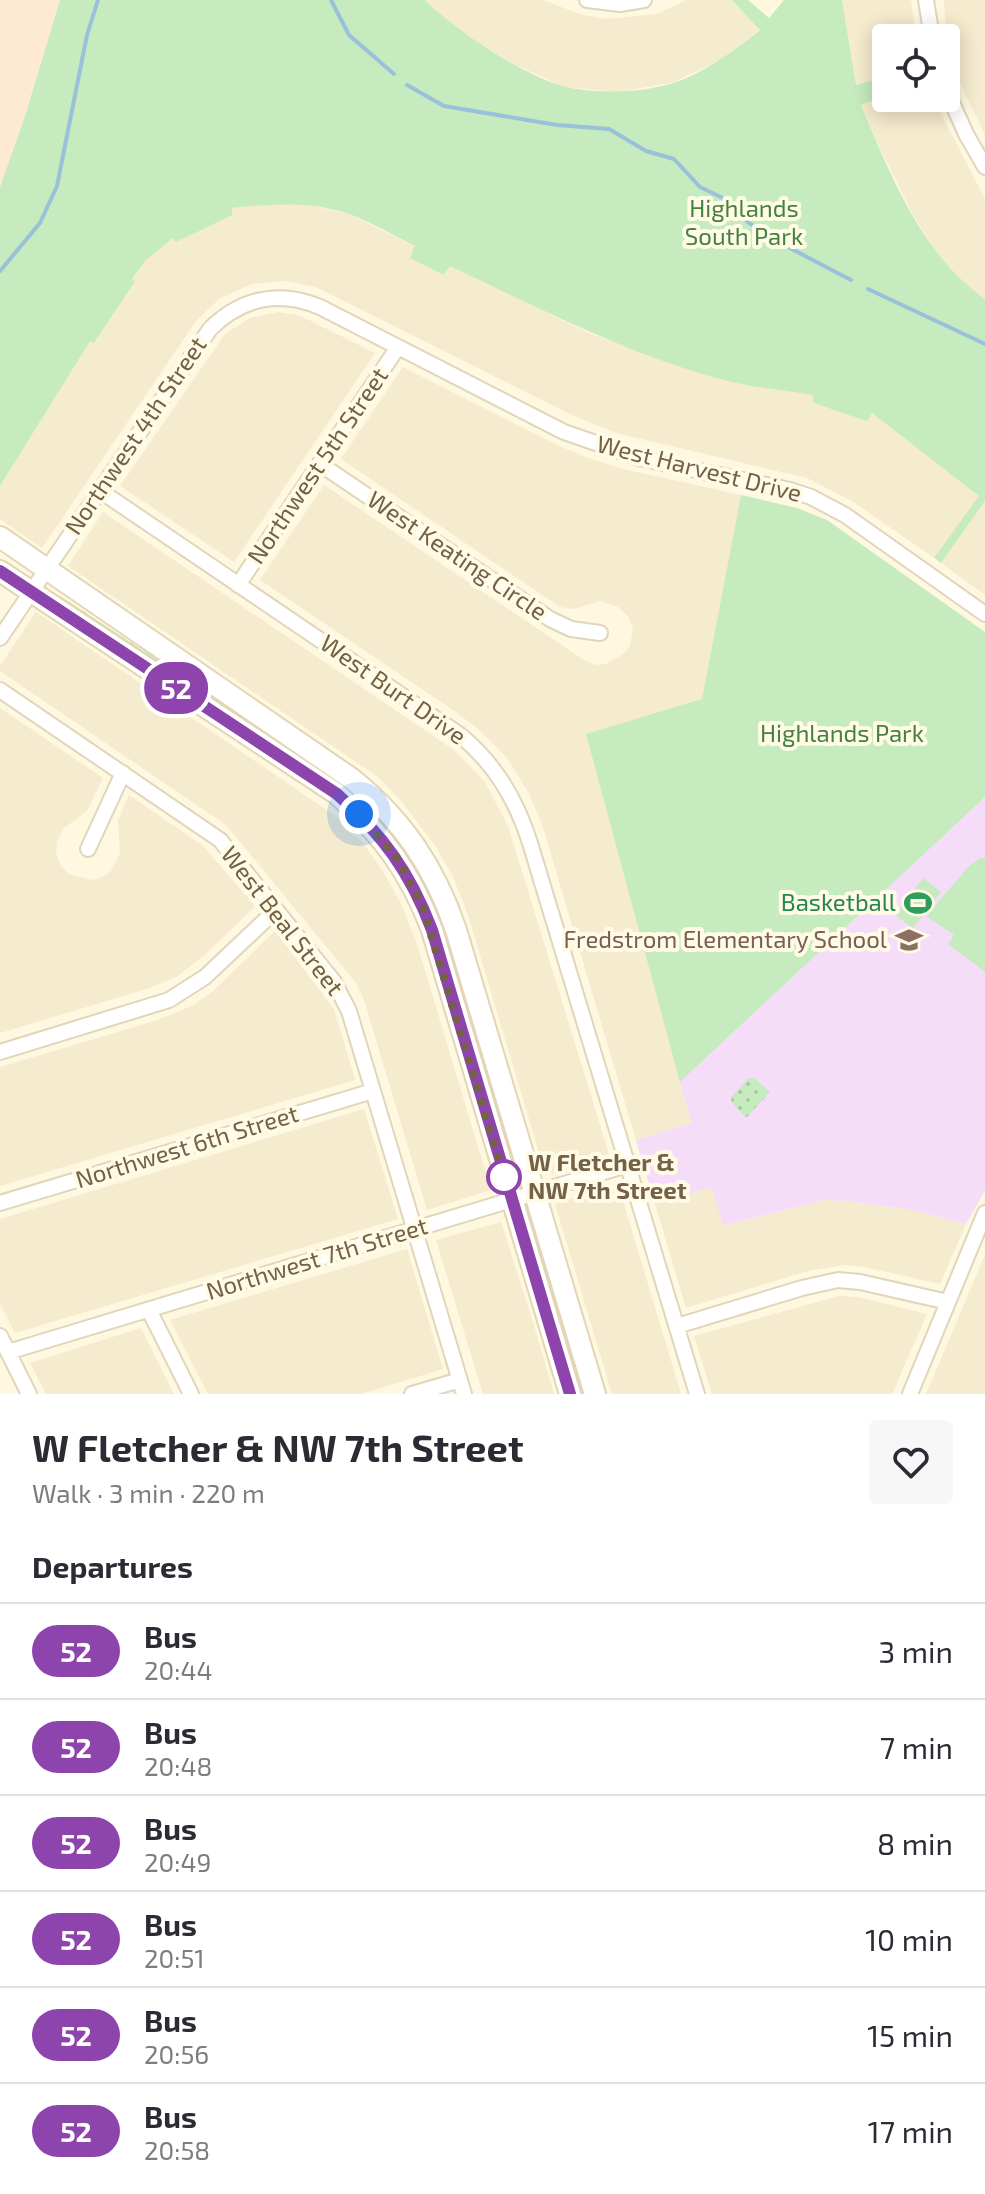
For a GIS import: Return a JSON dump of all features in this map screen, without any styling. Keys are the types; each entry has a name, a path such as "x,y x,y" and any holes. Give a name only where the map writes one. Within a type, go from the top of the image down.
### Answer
{"main road":[{"path":"0,537 352,779 376,798 424,858 446,902 595,1394"},
{"path":"0,571 337,794 388,846 411,881 432,930 570,1394"}],"street":[{"path":"587,0 620,4 644,0"},
{"path":"926,0 930,24"},
{"path":"956,112 985,167"},
{"name":"Northwest 4th Street","path":"0,638 203,338 220,318 264,298 294,299 320,307 398,347"},
{"name":"Northwest 5th Street","path":"238,585 398,347"},
{"name":"West Harvest Drive","path":"398,347 564,432 603,447 811,497 845,515 985,614"},
{"name":"West Keating Circle","path":"320,464 550,619 571,629 600,633"},
{"name":"West Burt Drive","path":"99,490 460,735 484,757 505,785 526,830 697,1394"},
{"name":"West Beal Street","path":"0,690 211,833 344,998 462,1387"},
{"path":"88,849 123,773"},
{"path":"0,1052 169,1000 205,977 276,910"},
{"name":"Northwest 6th Street","path":"0,1203 373,1091"},
{"name":"Northwest 7th Street","path":"8,1352 627,1165"},
{"path":"910,1394 985,1213"},
{"path":"677,1326 838,1280 948,1302"},
{"path":"149,1310 191,1394"},
{"path":"0,1336 29,1394"},
{"path":"412,1394 462,1387"}],"shaded area":[{"path":"0,0 60,0 0,187"},
{"path":"425,0 543,0 582,15 606,19 657,14 687,0 732,0 760,29 719,61 671,83 618,92 564,87 518,66 478,43 440,16"},
{"path":"842,0 911,0 914,24 872,24 872,81 856,85"},
{"path":"944,0 985,0 985,135 960,83 960,24 946,24"},
{"path":"872,100 872,112 940,112 985,199 985,299 963,283 931,245 912,213 861,104"},
{"path":"272,204 309,205 349,214 416,247 410,258 445,275 450,265 589,333 703,374 814,395 814,404 867,420 872,413 980,496 934,558 852,501 807,478 616,433 574,416 316,287 285,281 252,284 220,298 196,321 42,548 0,519 0,486 90,340 95,342 135,283 132,280 146,260 174,237 176,241 232,208"},
{"path":"278,312 297,315 375,353 234,562 120,486 225,334 250,318"},
{"path":"403,367 591,459 741,495 702,700 586,734 693,1123 636,1140 542,824 528,792 507,758 477,728 453,710 260,580 324,485 584,660 597,665 606,664 630,646 633,628 628,616 618,607 600,601 574,609 560,607 341,459"},
{"path":"985,501 985,595 941,563"},
{"path":"103,512 455,751 485,782 508,826 609,1154 546,1176 467,912 453,877 436,847 402,802 378,777 68,566"},
{"path":"36,612 337,817 363,843 402,906 417,944 491,1190 427,1210 364,1000 356,983 226,825 0,671 0,666"},
{"path":"0,708 103,778 87,811 64,828 57,841 56,853 68,874 93,880 111,871 120,853 118,820 129,795 203,846 255,906 206,954 178,976 150,988 0,1033"},
{"name":"Fredstrom Elementary School","path":"985,797 985,1190 966,1224 912,1210 825,1200 723,1226 712,1187 655,1204 636,1140 692,1123 680,1082"},
{"path":"275,931 334,1009 355,1080 0,1186 0,1067 158,1020 194,1005 213,991"},
{"path":"364,1109 398,1219 15,1333 0,1304 0,1219"},
{"path":"618,1184 681,1394 612,1394 555,1204"},
{"path":"712,1187 724,1226 825,1200 912,1210 966,1224 940,1284 844,1265 808,1271 686,1308 655,1204"},
{"path":"501,1222 554,1394 483,1394 436,1240"},
{"path":"407,1249 443,1369 361,1394 208,1394 170,1320"},
{"path":"985,1255 985,1394 926,1394"},
{"path":"839,1296 858,1297 927,1314 892,1394 712,1394 694,1336"},
{"path":"141,1328 174,1394 46,1394 30,1363"}],"green space":[{"name":"Highlands South Park","path":"60,0 425,0 472,38 531,74 566,87 618,92 683,80 718,61 760,30 732,0 748,0 769,18 784,0 842,0 856,85 872,81 872,101 861,105 896,185 925,236 962,281 985,299 985,501 941,563 934,558 979,496 872,413 867,421 813,403 813,395 728,381 656,359 450,266 444,275 410,258 415,246 357,217 320,207 290,205 232,208 232,215 176,242 173,238 146,260 94,343 90,341 0,486 0,187"},
{"name":"Highlands Park","path":"741,495 797,508 827,520 985,632 985,797 680,1082 586,734 702,699"},
{"path":"60,596 144,651 172,665 356,791 403,842 440,910 485,1055 480,1057 395,843 57,601"},
{"path":"985,858 985,972 948,944 954,935 926,916 969,866"},
{"name":"Basketball","path":"923,878 941,892 913,928 895,915"},
{"path":"749,1078 754,1078 770,1092 746,1118 732,1103 731,1097"}],"waterway":[{"path":"0,271 40,223 57,186 87,35 98,0"},
{"path":"331,0 349,35 394,74"},
{"path":"407,85 444,106 557,125 609,129 646,151 674,159 700,187 727,200 749,223 851,280"},
{"path":"868,289 985,344"}],"bus line":[{"name":"52","path":"0,571 337,794 379,835 397,858 411,881 432,930 570,1394"}],"place":[{"name":"Basketball","path":"918,903"},
{"name":"Fredstrom Elementary School","path":"909,940"},
{"name":"W Fletcher & NW 7th Street","path":"504,1177"}],"route":[{"path":"359,814 397,858 411,881 432,930 506,1183 504,1177"}]}
